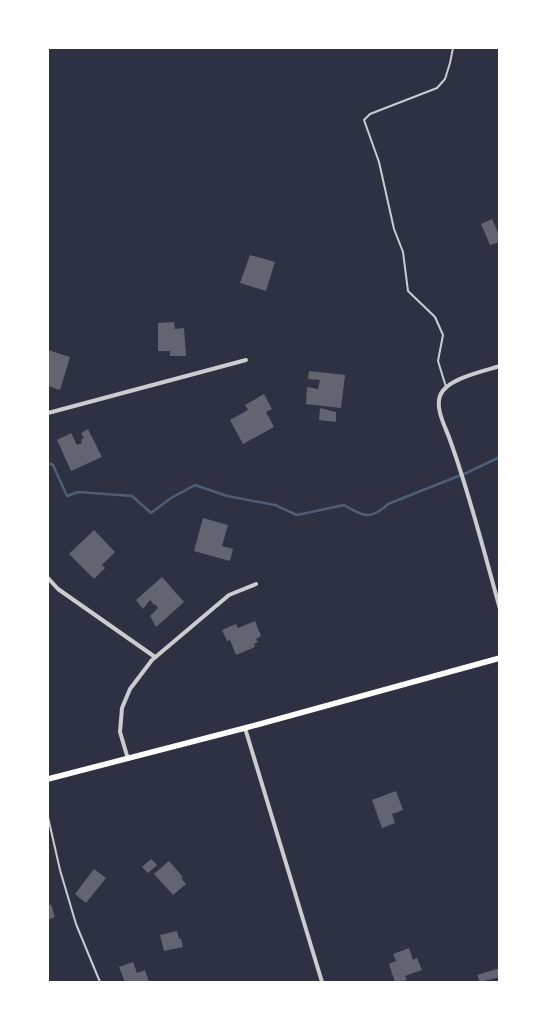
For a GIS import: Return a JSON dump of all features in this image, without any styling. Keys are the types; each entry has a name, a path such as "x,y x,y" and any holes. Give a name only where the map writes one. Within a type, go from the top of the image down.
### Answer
{"main road":[{"path":"48,780 500,658"}],"street":[{"path":"48,413 246,360"},
{"path":"500,366 469,375 446,387 439,396 439,410 458,462 500,609"},
{"path":"48,578 58,589 155,657"},
{"path":"128,759 120,732 122,708 130,690 155,657 229,595 256,584"},
{"path":"245,728 322,982"}],"lane":[{"path":"446,387 438,360 442,335 435,317 408,291 403,252 394,229 379,162 364,120 370,114 382,108 437,88 445,79 453,48"},
{"path":"48,816 60,870 76,924 100,982"}],"building":[{"path":"492,219 500,237 500,242 490,245 481,224"},
{"path":"250,255 275,262 266,291 240,283"},
{"path":"174,322 175,329 184,328 186,356 170,356 170,351 158,351 158,323"},
{"path":"48,350 70,357 60,390 48,386"},
{"path":"309,371 345,375 341,408 306,404 307,387 318,389 320,380 308,379"},
{"path":"264,394 272,409 266,412 274,427 243,444 230,420 248,410 245,405"},
{"path":"320,408 336,412 336,422 319,420"},
{"path":"88,429 102,457 71,471 57,440 71,433 77,445 82,443 81,440 84,438 81,433"},
{"path":"203,518 228,525 222,546 233,549 230,561 194,551"},
{"path":"94,530 115,552 102,565 105,568 94,579 69,554"},
{"path":"162,577 184,602 156,627 150,616 158,608 150,600 143,609 136,600"},
{"path":"255,621 261,636 256,639 258,642 254,644 255,647 236,655 230,640 227,641 222,630 236,624 238,628"},
{"path":"396,791 403,810 392,814 395,823 382,828 372,800"},
{"path":"151,859 157,865 148,873 142,867"},
{"path":"169,861 183,877 181,878 186,884 173,895 154,874"},
{"path":"94,869 106,878 86,903 75,894"},
{"path":"51,904 55,917 48,920 48,906"},
{"path":"177,931 183,947 164,951 160,935"},
{"path":"409,948 413,960 417,958 422,970 405,976 407,980 395,982 389,964 396,961 393,954"},
{"path":"133,962 137,973 145,970 149,982 125,982 119,967"},
{"path":"500,968 500,977 480,982 477,975"}],"waterway":[{"path":"48,463 53,465 67,496 78,492 132,496 151,513 171,498 195,485 227,496 275,505 297,515 344,505 356,512 371,515 388,504 466,473 500,457"}]}
